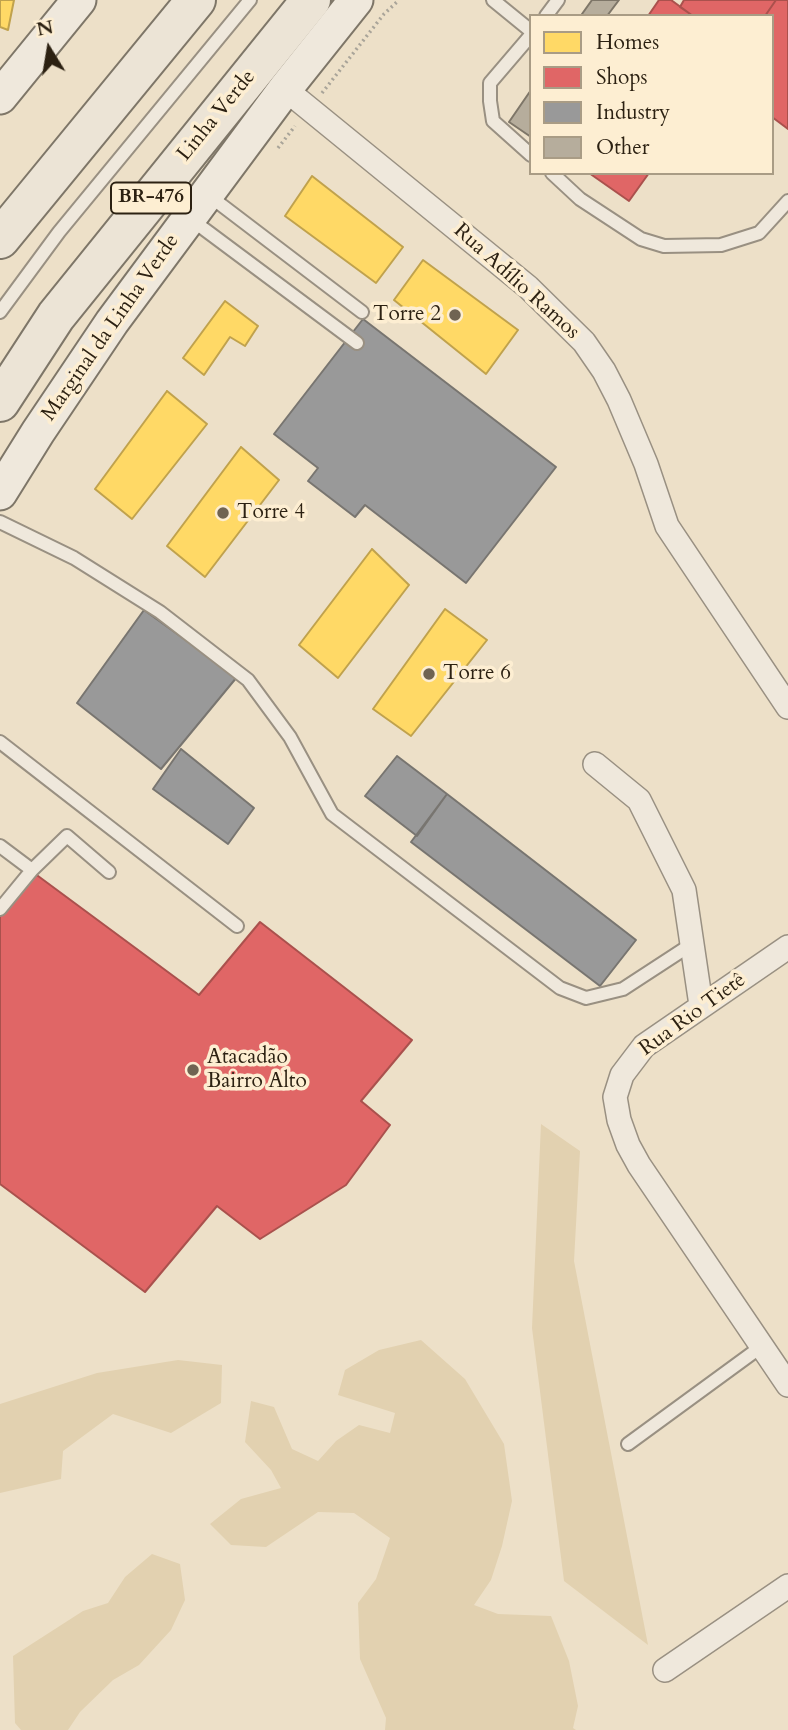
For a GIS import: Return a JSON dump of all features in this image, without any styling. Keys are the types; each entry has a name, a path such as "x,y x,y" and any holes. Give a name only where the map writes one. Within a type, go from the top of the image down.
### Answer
{"highway":[{"path":"0,239 196,0"},
{"name":"Linha Verde","path":"0,402 56,316 311,0"},
{"path":"0,213 72,150"}],"main road":[{"path":"0,97 79,0"},
{"name":"Marginal da Linha Verde","path":"0,494 104,333 285,89 356,0"}],"street":[{"name":"Rua Adílio Ramos","path":"285,89 528,287 584,342 620,400 667,526 788,707"},
{"path":"594,764 639,800 684,890 701,1005"},
{"name":"Rua Rio Tietê","path":"762,1346 639,1165 618,1120 615,1097 622,1075 644,1046 788,947"},
{"path":"762,1346 788,1385"},
{"path":"665,1670 788,1586"}],"lane":[{"path":"0,312 59,232 250,0"},
{"path":"493,0 529,31"},
{"path":"529,35 490,83 490,101 493,121 529,153"},
{"path":"554,175 580,199 642,239 664,246 721,245 759,233 788,201"},
{"path":"198,206 362,312"},
{"path":"198,206 357,342"},
{"path":"0,522 74,558 150,605 248,680 290,737 332,814 560,988 586,998 623,989 692,944"},
{"path":"0,742 237,926"},
{"path":"0,909 32,870 67,836 109,872"},
{"path":"0,846 32,870"},
{"path":"628,1444 762,1346"}],"path":[{"path":"342,69 384,14 399,0"}],"shaded area":[{"path":"541,1124 580,1151 574,1261 648,1645 564,1581 532,1328"},
{"path":"421,1340 465,1379 504,1444 512,1501 491,1580 474,1605 498,1614 551,1616 569,1661 578,1706 573,1728 576,1730 385,1730 386,1718 360,1659 358,1603 376,1579 390,1538 354,1513 318,1512 266,1547 231,1545 210,1524 241,1499 281,1488 271,1470 245,1442 251,1401 274,1407 292,1449 318,1461 336,1441 359,1425 390,1433 395,1413 338,1395 345,1370 379,1350"},
{"path":"178,1360 222,1365 221,1403 171,1433 113,1414 63,1451 61,1479 0,1493 0,1404 97,1373"},
{"path":"152,1554 180,1564 185,1600 171,1630 139,1665 113,1680 80,1712 68,1730 21,1730 15,1723 13,1656 83,1611 108,1603 125,1577"}],"building: Homes":[{"path":"0,0 14,0 8,30 0,27"},
{"path":"312,176 403,247 376,283 285,216"},
{"name":"Torre 2","path":"423,260 518,330 486,374 394,300"},
{"path":"225,301 258,326 245,346 230,337 204,375 183,358"},
{"path":"167,391 207,424 132,519 95,489"},
{"name":"Torre 4","path":"241,447 279,480 205,577 167,546"},
{"path":"372,549 409,585 338,678 299,645"},
{"name":"Torre 6","path":"445,609 487,640 411,736 373,709"}],"building: Shops":[{"path":"659,0 671,0 690,14 649,14"},
{"path":"684,0 776,0 766,14 690,14 680,7"},
{"path":"776,0 788,0 788,129 774,118 774,14 766,14"},
{"path":"592,175 648,175 629,201"},
{"name":"Atacadão Bairro Alto","path":"34,873 199,995 260,922 412,1040 361,1101 390,1125 346,1185 260,1239 217,1206 145,1292 0,1184 0,916"}],"building: Industry":[{"path":"363,319 556,467 466,583 365,505 355,517 308,481 318,468 274,434"},
{"path":"144,610 237,677 161,769 77,703"},
{"path":"181,749 254,808 228,844 153,789"},
{"path":"397,756 447,794 417,836 365,796"},
{"path":"447,794 636,940 600,986 411,842"}],"building: Other":[{"path":"592,0 619,0 608,14 582,14"},
{"path":"529,93 529,136 509,122"}],"place":[{"name":"Torre 2","path":"455,315"},
{"name":"Torre 4","path":"223,513"},
{"name":"Torre 6","path":"429,674"},
{"name":"Atacadão Bairro Alto","path":"193,1070"}]}
